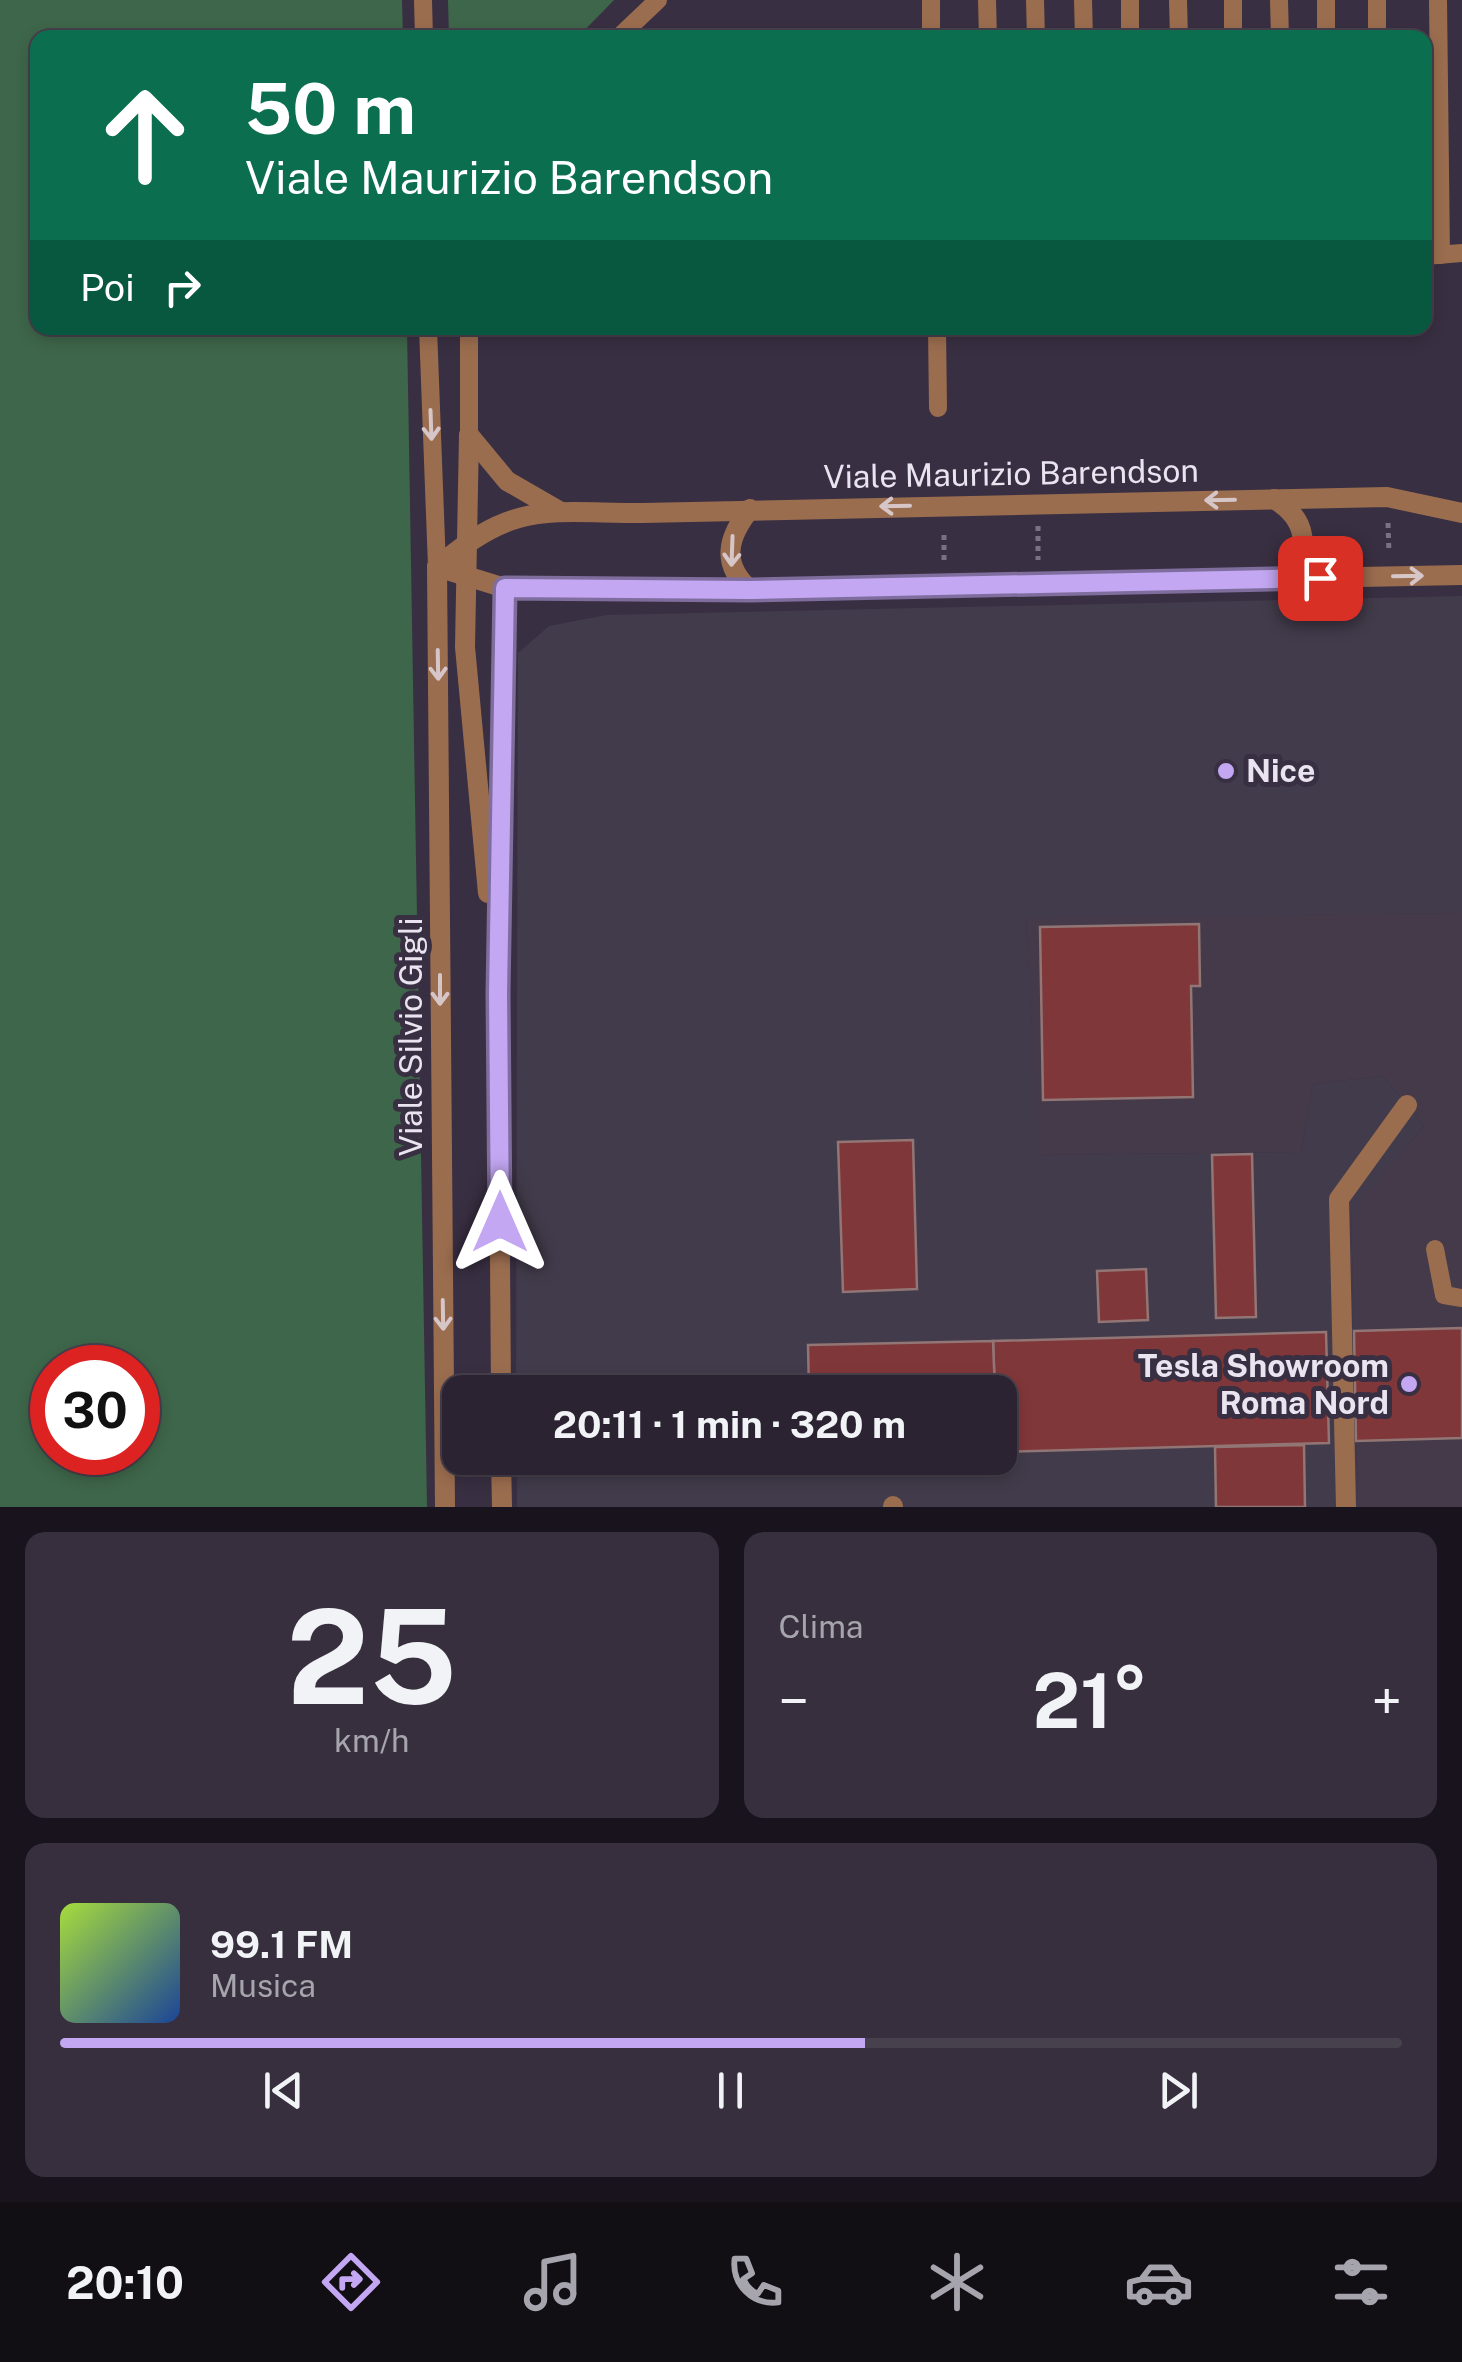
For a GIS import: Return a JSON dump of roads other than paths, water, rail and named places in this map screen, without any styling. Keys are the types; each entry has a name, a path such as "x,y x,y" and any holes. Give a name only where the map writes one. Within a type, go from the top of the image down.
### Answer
{"street":[{"path":"469,435 507,480 559,511"},
{"path":"469,435 464,647 498,994"},
{"name":"Viale Maurizio Barendson","path":"437,567 468,532 559,511 1387,497 1462,513"},
{"path":"1387,497 1462,500"},
{"path":"1274,499 1293,512 1304,534 1302,552 1286,579"},
{"path":"750,509 734,532 729,555 732,570 750,590"},
{"path":"437,567 505,588 750,590 1462,575"},
{"name":"Viale Silvio Gigli","path":"437,567 445,1507"},
{"path":"501,1375 498,994 505,588"},
{"path":"1346,1507 1340,1198 1407,1105"},
{"path":"502,1475 502,1507"}],"lane":[{"path":"423,0 424,30"},
{"path":"626,30 658,0"},
{"path":"931,0 932,30"},
{"path":"987,0 988,30"},
{"path":"1035,0 1036,30"},
{"path":"1083,0 1084,30"},
{"path":"1130,0 1130,30"},
{"path":"1178,0 1178,30"},
{"path":"1233,0 1234,30"},
{"path":"1279,0 1280,30"},
{"path":"1326,0 1326,30"},
{"path":"1376,0 1377,30"},
{"path":"1438,0 1433,255 1462,253"},
{"path":"428,335 437,567"},
{"path":"469,335 469,435"},
{"path":"937,335 938,408"},
{"path":"1435,1250 1444,1295 1462,1298"}],"place":[{"name":"Nice","path":"1226,771"},
{"name":"Tesla Showroom Roma Nord","path":"1409,1384"}]}
